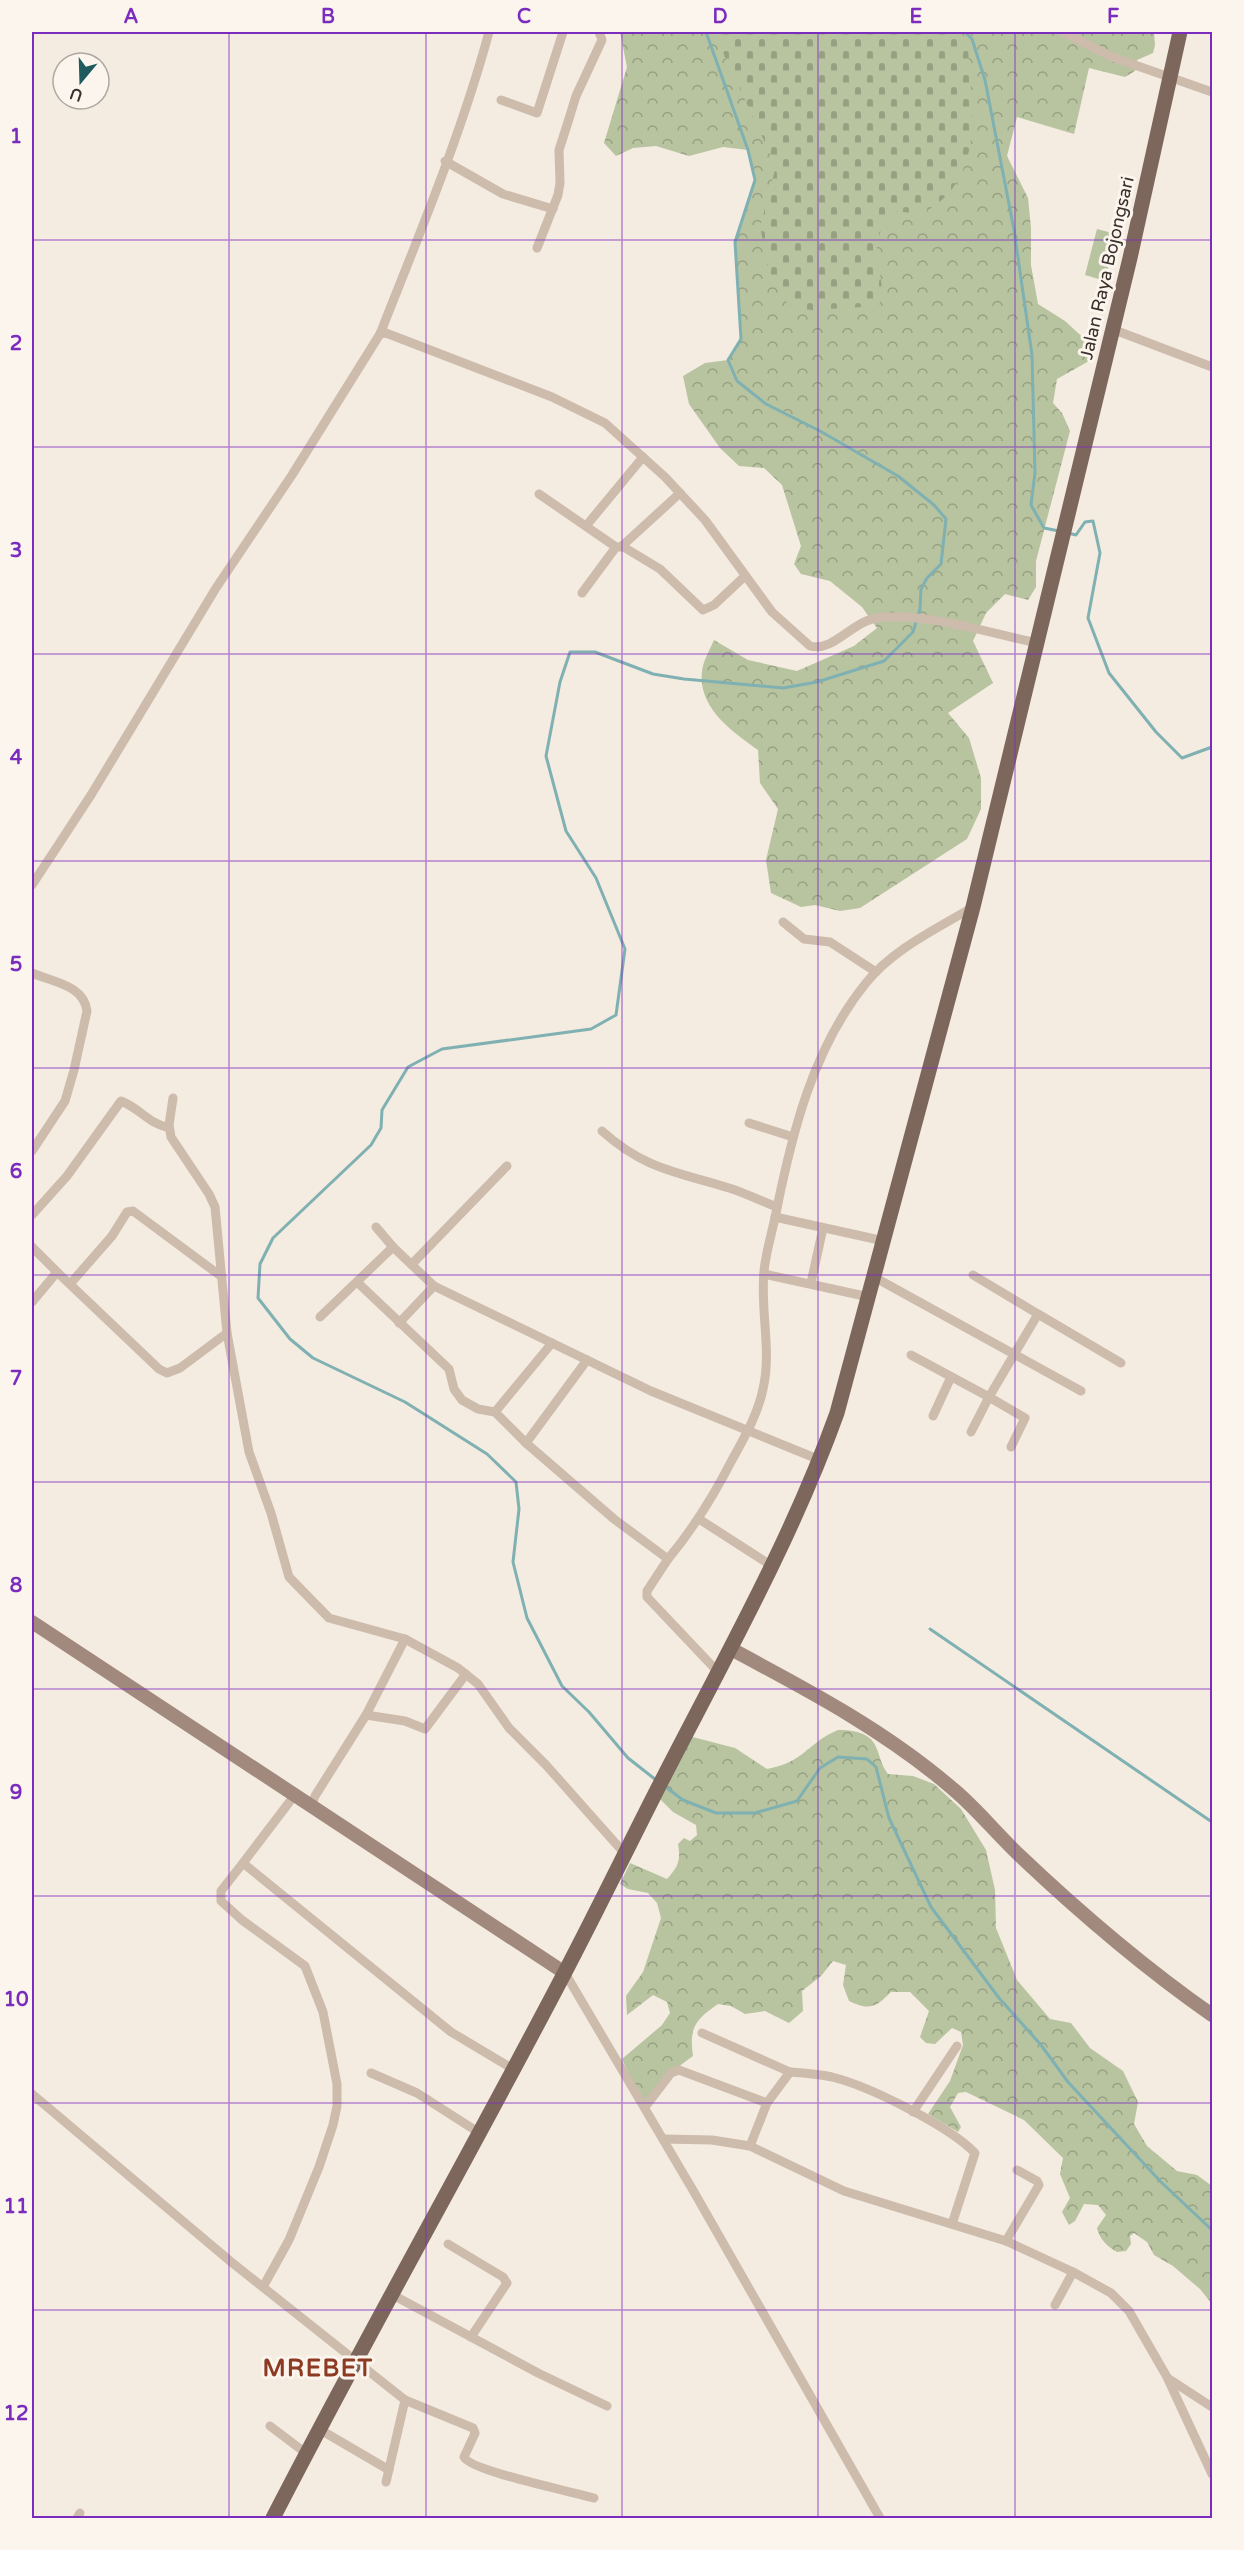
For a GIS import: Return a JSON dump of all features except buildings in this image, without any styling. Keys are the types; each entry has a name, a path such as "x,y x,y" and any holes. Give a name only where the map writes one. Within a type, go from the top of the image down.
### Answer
{"main road":[{"name":"Jalan Raya Bojongsari","path":"273,2518 355,2360 565,1973 772,1566 820,1460 837,1413 973,907 1112,329 1180,32"}],"street":[{"path":"32,885 91,795 216,588 292,475 380,334 446,161 489,32"},
{"path":"501,100 537,113 563,32"},
{"path":"537,248 553,209 560,183 559,150 576,96 602,40 599,32"},
{"path":"1063,32 1112,57 1212,92"},
{"path":"446,161 503,194 553,209"},
{"path":"1112,329 1212,368"},
{"path":"380,334 398,336 576,407 605,423 643,457 705,520 772,612 810,646 822,646 872,619 907,617 1037,643"},
{"path":"586,526 643,457"},
{"path":"539,494 619,547 660,569 703,610 714,605 745,576"},
{"path":"582,593 619,547 680,494"},
{"path":"718,1672 647,1597 647,1591 699,1519 748,1431 763,1390 767,1363 764,1274 768,1239 775,1217 785,1162 818,1061 866,983 876,972 914,943 973,907"},
{"path":"783,922 804,939 830,942 876,972"},
{"path":"32,973 77,991 86,1002 87,1011 65,1101 32,1151"},
{"path":"173,1098 169,1128 171,1137 209,1194 215,1207 227,1333 249,1452 271,1513 289,1577 329,1618 405,1639 466,1674 478,1684 509,1728 546,1765 625,1854"},
{"path":"32,1215 67,1176 121,1101 140,1111 145,1119 169,1128"},
{"path":"749,1123 793,1137"},
{"path":"602,1131 627,1153 662,1169 744,1193 777,1207"},
{"path":"412,1264 507,1166"},
{"path":"70,1284 112,1236 129,1211 135,1212 222,1277"},
{"path":"775,1217 884,1240"},
{"path":"376,1227 393,1247 434,1286 651,1391 820,1460"},
{"path":"811,1283 823,1228"},
{"path":"320,1317 393,1247"},
{"path":"32,1248 140,1353 163,1372 172,1372 180,1368 227,1333"},
{"path":"32,1302 57,1272"},
{"path":"764,1274 869,1297"},
{"path":"973,1275 1121,1363"},
{"path":"874,1277 1014,1352 1081,1391"},
{"path":"357,1282 449,1369 454,1389 462,1401 478,1409 495,1412 526,1443 614,1519 668,1559"},
{"path":"399,1323 434,1286"},
{"path":"971,1432 989,1396 1038,1314"},
{"path":"495,1412 552,1343"},
{"path":"911,1355 989,1396 1025,1418 1011,1447"},
{"path":"526,1443 587,1360"},
{"path":"933,1416 951,1377"},
{"path":"699,1519 772,1566"},
{"path":"32,1622 565,1973 664,2139 880,2518"},
{"path":"311,1807 315,1796 366,1715 405,1639"},
{"path":"730,1649 803,1687 857,1719 929,1770 954,1789 1015,1851 1097,1927 1161,1980 1212,2015"},
{"path":"366,1715 405,1721 425,1729 466,1674"},
{"path":"263,2287 289,2240 319,2167 337,2106 337,2084 323,2012 306,1966 242,1920 221,1901 221,1891 294,1796"},
{"path":"243,1863 452,2032 513,2069"},
{"path":"702,2033 790,2072 832,2077 913,2112 948,2131 975,2153 952,2224"},
{"path":"913,2112 957,2046"},
{"path":"645,2107 670,2073 679,2070 767,2103"},
{"path":"750,2146 767,2103 790,2072"},
{"path":"371,2073 417,2093 478,2132"},
{"path":"32,2094 263,2287 405,2400 442,2413 473,2428 475,2433 465,2457 468,2463 594,2498"},
{"path":"664,2139 711,2140 750,2146 844,2191 1006,2241 1073,2272 1111,2293 1129,2311 1167,2377 1212,2474"},
{"path":"1006,2241 1039,2185 1037,2181 1017,2170"},
{"path":"448,2244 503,2277 507,2283 471,2337"},
{"path":"1055,2305 1073,2272"},
{"path":"391,2294 607,2406"},
{"path":"1167,2377 1212,2407"},
{"path":"386,2482 405,2400"},
{"path":"270,2426 307,2454"},
{"path":"319,2429 389,2470"}],"green space":[{"path":"620,32 1154,32 1153,53 1137,60 1135,71 1125,77 1089,68 1074,134 1017,117 1007,156 1028,198 1031,265 1038,304 1065,321 1090,344 1089,361 1057,379 1053,403 1062,413 1070,431 1036,561 1036,587 1028,600 1005,594 986,613 973,641 993,683 948,713 969,738 981,778 981,809 967,839 860,908 840,911 815,905 801,907 771,893 766,860 778,809 760,783 758,750 717,716 704,693 703,666 714,640 748,660 797,671 854,646 877,628 862,607 830,581 801,574 794,564 801,546 782,485 764,468 739,466 720,448 689,404 683,376 705,363 728,360 741,339 735,242 755,180 748,150 723,147 689,156 656,146 633,148 616,156 604,143 627,67"},
{"path":"719,32 961,32 968,46 972,105 972,125 966,163 958,180 946,196 934,206 919,213 891,211 881,229 877,245 882,290 879,306 811,310 789,305 772,283 760,227 776,166 724,55"},
{"path":"1097,229 1116,234 1105,281 1085,275"},
{"path":"838,1730 855,1731 870,1738 888,1774 913,1776 934,1784 961,1809 986,1850 995,1890 996,1928 1017,1980 1050,2019 1071,2023 1090,2048 1123,2071 1138,2102 1134,2124 1147,2146 1177,2171 1197,2175 1212,2186 1212,2304 1200,2289 1173,2266 1154,2255 1147,2242 1134,2233 1130,2236 1131,2244 1126,2251 1117,2252 1107,2245 1097,2228 1106,2215 1098,2205 1084,2204 1075,2221 1069,2225 1062,2212 1070,2198 1060,2174 1063,2158 1024,2120 966,2092 958,2093 950,2107 961,2127 958,2132 928,2114 950,2081 963,2045 961,2032 952,2028 935,2044 926,2043 920,2037 929,2011 910,1992 891,1992 877,2004 868,2007 849,2001 843,1985 846,1965 833,1961 821,1976 802,1991 803,2011 789,2023 765,2011 745,2014 731,2006 718,2004 695,2025 692,2038 693,2056 674,2070 642,2103 622,2059 662,2025 670,2013 667,2002 653,1995 627,2015 626,1996 643,1972 661,1918 657,1903 648,1893 628,1889 620,1884 630,1863 667,1879 678,1863 678,1844 684,1838 690,1841 697,1835 696,1825 673,1812 655,1794 685,1735 735,1748 767,1769 790,1762"}],"waterway":[{"path":"656,1780 628,1758 589,1712 562,1686 527,1618 513,1562 519,1509 516,1482 487,1454 405,1402 313,1358 290,1339 258,1298 260,1264 273,1238 371,1145 381,1128 382,1110 408,1067 442,1049 591,1029 616,1015 625,949 596,878 566,831 546,756 560,682 570,652 595,652 653,674 684,679 783,688 817,682 884,661 913,632 920,609 921,589 927,578 941,564 946,519 934,505 898,476 820,431 766,404 737,381 728,360 741,339 735,242 755,180 748,150 706,32"},
{"path":"965,32 972,39 985,80 1014,230 1032,355 1035,473 1031,505 1044,528 1059,531"},
{"path":"1068,533 1076,535 1085,522 1093,521 1100,553 1088,618 1109,673 1156,732 1182,758 1212,747"},
{"path":"930,1629 1212,1822"},
{"path":"663,1785 683,1800 716,1813 755,1813 797,1801 820,1768 838,1757 867,1759 876,1767 889,1818 931,1907 999,1998 1041,2045 1068,2082 1161,2182 1212,2230"}],"district":[{"name":"MREBET","path":"318,2368"}]}
